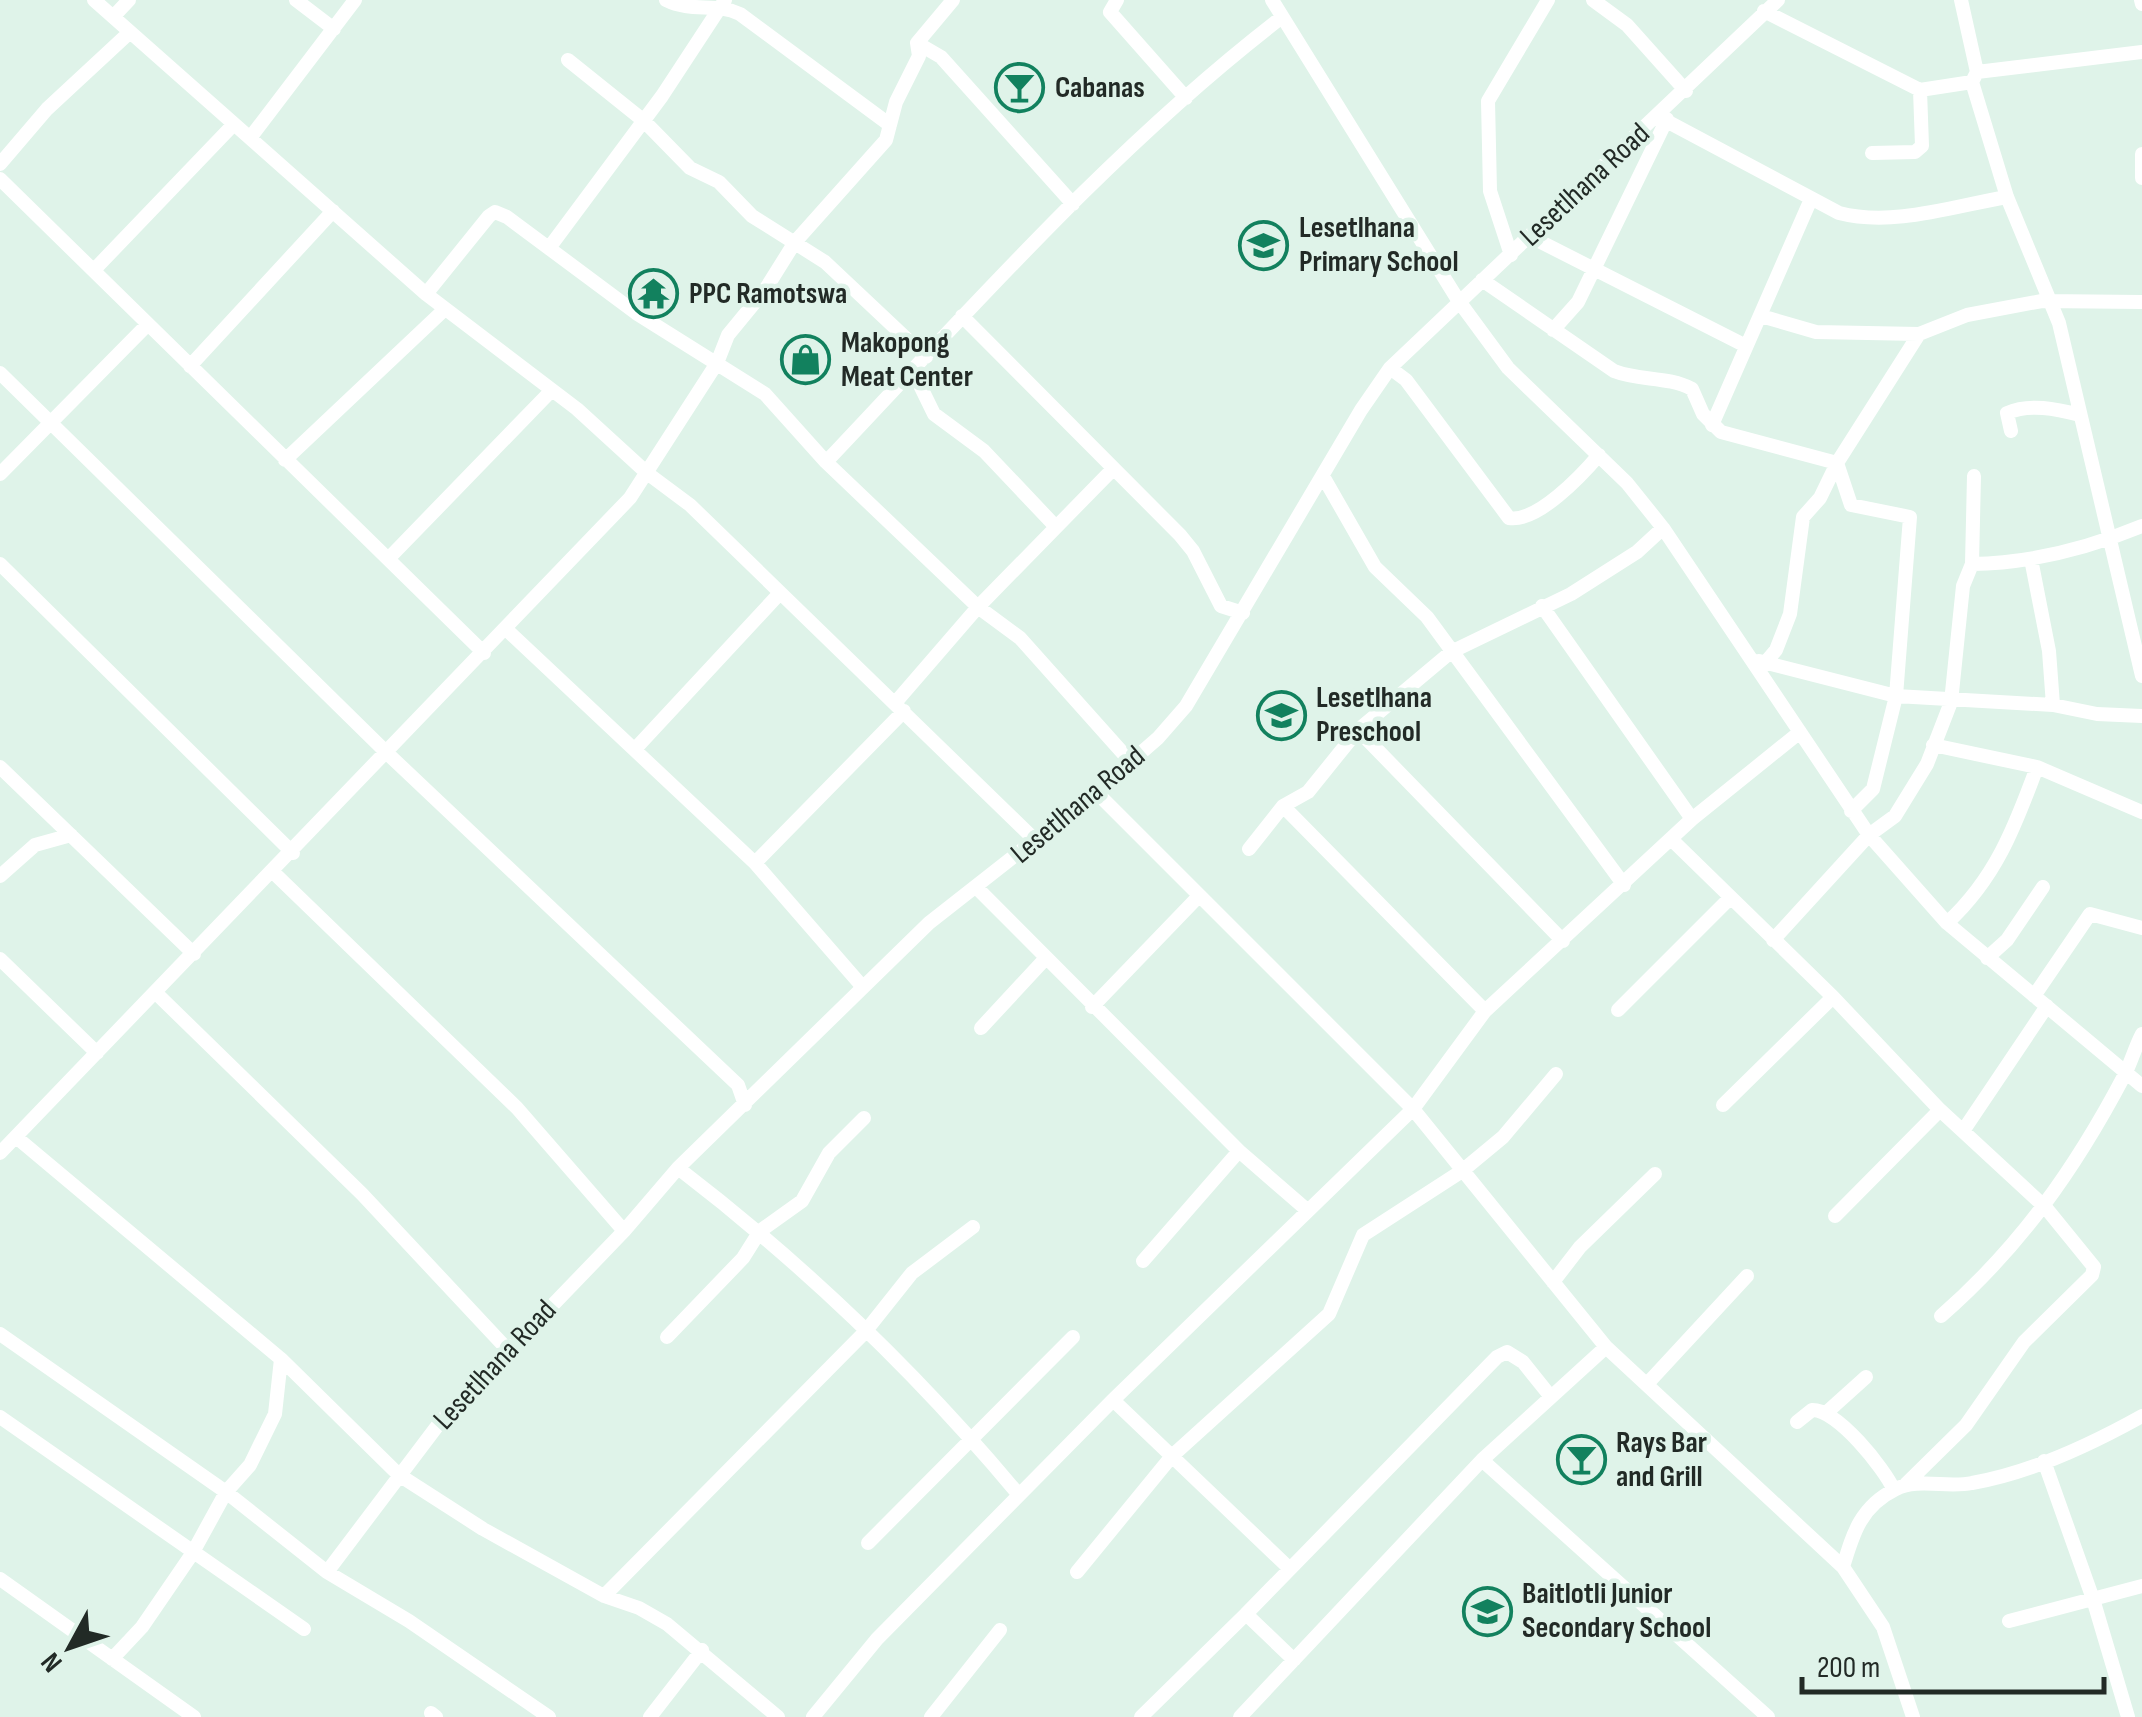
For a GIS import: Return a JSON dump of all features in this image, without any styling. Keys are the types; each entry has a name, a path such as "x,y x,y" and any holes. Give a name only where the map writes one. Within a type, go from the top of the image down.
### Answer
{"street":[{"path":"94,0 426,294 552,390 612,438 646,474 690,505 1036,841"},
{"path":"113,17 129,0"},
{"path":"296,0 334,29"},
{"path":"250,138 356,0"},
{"path":"666,0 695,10 724,3 800,55 890,126"},
{"path":"1,1152 620,510 717,363 728,335 765,290 795,242 880,150 919,56 917,42 952,0"},
{"path":"1272,0 1458,300 1508,368 1600,455 1664,528 1758,661 1868,835 1947,923 2142,1086"},
{"path":"1510,255 1490,191 1488,101 1548,0"},
{"path":"1592,0 1627,25 1686,92"},
{"name":"Lesetlhana Road","path":"327,1572 400,1475 507,1349 624,1231 678,1168 746,1105 861,985 1158,738 1186,706 1361,410 1390,368 1458,300 1662,118 1778,0"},
{"path":"1961,0 1974,77 2007,197 2059,323 2142,676"},
{"path":"549,248 724,3"},
{"path":"1111,4 1186,98"},
{"path":"1764,11 1920,90 1974,77 2142,52"},
{"path":"826,462 1073,204 1186,98 1282,17"},
{"path":"0,164 47,109 130,32"},
{"path":"917,42 941,58 1073,204"},
{"path":"568,60 644,120 687,166 716,180 752,216 795,242 862,293 926,357"},
{"path":"1872,153 1903,153 1922,146 1920,90"},
{"path":"1553,330 1578,302 1594,272 1662,118 1840,214 1879,219 2007,197"},
{"path":"94,270 234,124"},
{"path":"2142,154 2142,178"},
{"path":"0,179 484,653"},
{"path":"1712,426 1732,384 1744,344 1761,316 1811,199"},
{"path":"190,366 333,211"},
{"path":"426,294 495,212 636,313 766,394 826,462 978,606 1020,638 1128,760"},
{"path":"1529,236 1744,344"},
{"path":"1482,280 1614,372 1630,378 1676,381 1692,389 1712,426 1837,462"},
{"path":"1761,316 1816,332 1919,334 1967,315 2048,302 2142,302"},
{"path":"285,460 445,309"},
{"path":"962,316 1194,551 1211,596 1220,606 1243,612"},
{"path":"0,474 148,324"},
{"path":"1758,661 1776,650 1790,614 1803,517 1820,498 1837,462 1919,334"},
{"path":"1390,368 1406,380 1509,518 1528,516 1574,484 1600,455"},
{"path":"913,370 934,414 984,451 1056,527"},
{"path":"0,373 388,754 738,1085 746,1105"},
{"path":"390,558 552,390"},
{"path":"2011,431 2007,413 2016,409 2054,408 2080,415"},
{"path":"1837,462 1851,505 1910,517 1896,696 1873,789 1850,811"},
{"path":"755,863 900,707 978,606 1114,468"},
{"path":"1773,940 1868,835 1895,816 1918,782 1951,702 1963,586 1972,564 1974,476"},
{"path":"1324,478 1375,567 1419,608 1624,885"},
{"path":"1972,564 2031,559 2108,540 2142,526"},
{"path":"1249,850 1283,806 1308,792 1358,730 1451,652 1612,568 1664,528"},
{"path":"2031,559 2049,652 2053,704"},
{"path":"0,564 293,853"},
{"path":"636,748 780,593"},
{"path":"1542,606 1692,818"},
{"path":"507,630 755,863 861,985"},
{"path":"1758,661 1896,696 1951,702 2053,704 2097,714 2142,716"},
{"path":"1358,730 1563,941"},
{"path":"813,1717 877,1640 1019,1495 1413,1109 1485,1010 1692,818 1800,732"},
{"path":"1934,745 2037,767 2142,812"},
{"path":"0,767 194,954"},
{"path":"1947,923 1978,894 1998,862 2037,767"},
{"path":"1096,792 1413,1109 1606,1347 1842,1567 1883,1627 1913,1716"},
{"path":"1283,806 1485,1010"},
{"path":"0,876 35,845 71,835"},
{"path":"1671,838 1833,997 1940,1110 2046,1208 2088,1257 2094,1272 2024,1342 1966,1425 1900,1487 1868,1508 1856,1524 1842,1567"},
{"path":"274,873 517,1108 624,1231"},
{"path":"1986,958 2007,940 2043,886"},
{"path":"976,888 1239,1151 1308,1210"},
{"path":"1092,1008 1198,898"},
{"path":"1618,1010 1730,898"},
{"path":"2034,996 2090,914 2142,928"},
{"path":"0,959 98,1053"},
{"path":"981,1028 1045,960"},
{"path":"156,993 362,1194 507,1349"},
{"path":"1723,1105 1833,997"},
{"path":"1962,1131 2047,1006"},
{"path":"1941,1316 2000,1263 2046,1208 2126,1072 2142,1034"},
{"path":"1077,1572 1172,1456 1329,1314 1362,1235 1462,1171 1503,1137 1556,1074"},
{"path":"1835,1216 1940,1110"},
{"path":"668,1336 743,1258 760,1231 802,1201 829,1154 864,1118"},
{"path":"16,1137 280,1359 400,1475 483,1529 604,1596 639,1608 702,1650 778,1717"},
{"path":"1143,1261 1239,1151"},
{"path":"678,1168 760,1231 971,1437 1019,1495"},
{"path":"1553,1282 1580,1247 1656,1174"},
{"path":"604,1596 865,1332 912,1273 973,1227"},
{"path":"1647,1384 1748,1276"},
{"path":"0,1334 226,1492 327,1572 409,1621 548,1717"},
{"path":"868,1543 1072,1337"},
{"path":"1240,1717 1482,1460 1606,1347"},
{"path":"1142,1717 1498,1357 1506,1352 1516,1356 1551,1397"},
{"path":"112,1659 142,1627 192,1554 226,1492 250,1466 275,1414 280,1359"},
{"path":"1826,1413 1866,1377"},
{"path":"1113,1400 1289,1568"},
{"path":"1797,1422 1812,1410 1826,1413 1900,1487"},
{"path":"0,1416 192,1554 304,1628"},
{"path":"1900,1487 1975,1483 2096,1441 2142,1416"},
{"path":"1482,1460 1768,1717"},
{"path":"2044,1461 2094,1599 2128,1717"},
{"path":"0,1579 194,1717"},
{"path":"2008,1621 2142,1586"},
{"path":"1246,1614 1294,1660"},
{"path":"931,1717 1000,1630"},
{"path":"650,1717 702,1650"}],"place":[{"name":"Cabanas","path":"1020,88"},
{"name":"Lesetlhana Primary School","path":"1264,245"},
{"name":"PPC Ramotswa","path":"654,294"},
{"name":"Makopong Meat Center","path":"806,360"},
{"name":"Lesetlhana Preschool","path":"1281,715"},
{"name":"Rays Bar and Grill","path":"1581,1460"},
{"name":"Baitlotli Junior Secondary School","path":"1487,1611"}]}
